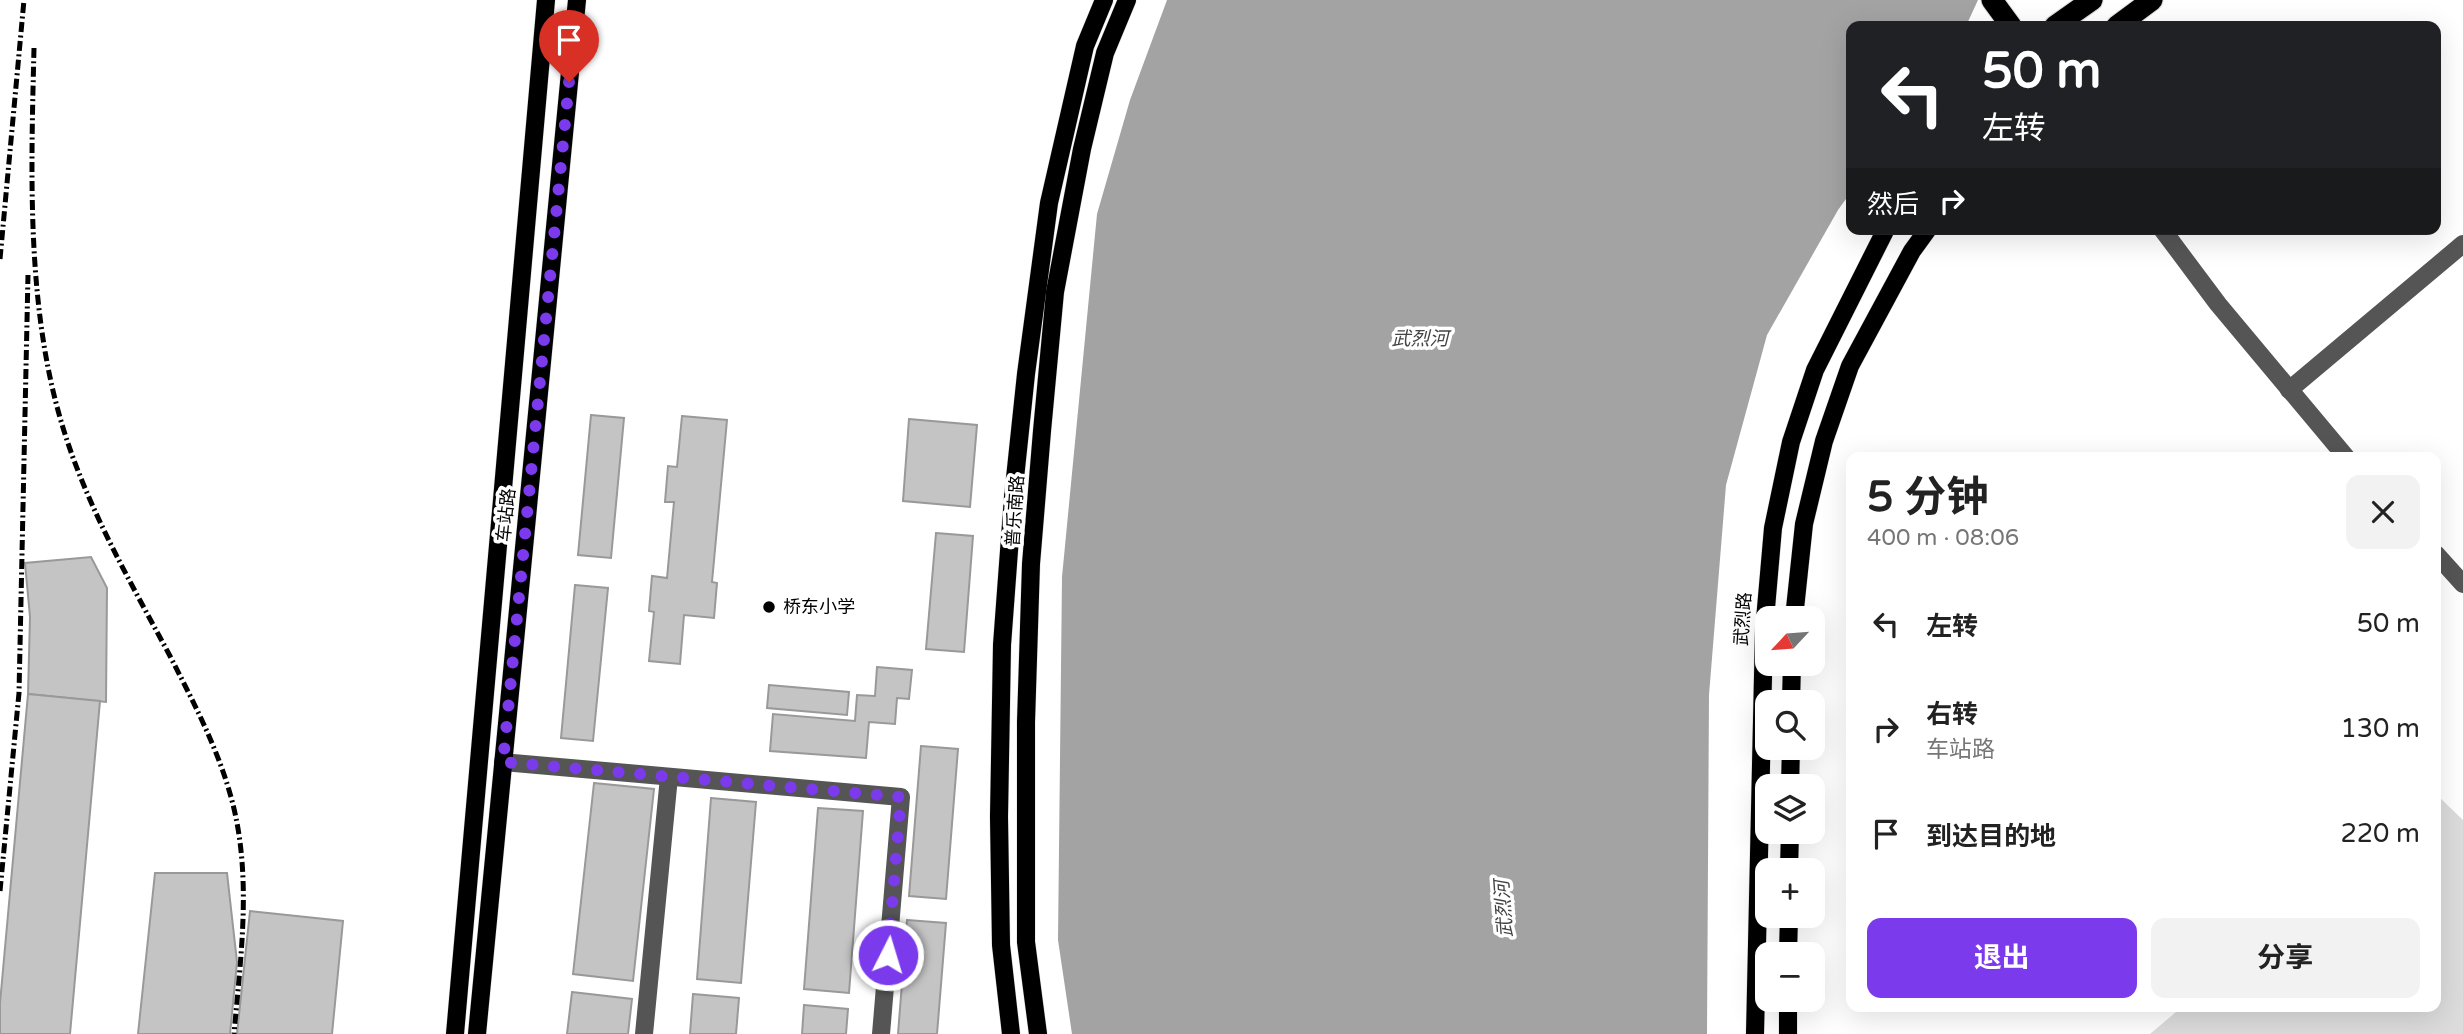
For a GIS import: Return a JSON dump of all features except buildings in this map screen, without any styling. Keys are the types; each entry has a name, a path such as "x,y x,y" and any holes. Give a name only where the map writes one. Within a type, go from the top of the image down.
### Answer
{"highway":[{"path":"2062,21 2092,0"},
{"path":"2124,21 2152,0"}],"main road":[{"name":"车站路","path":"454,1034 546,0"},
{"name":"车站路","path":"477,1034 577,0"},
{"name":"普乐南路","path":"1011,1034 1001,945 999,817 1002,645 1013,497 1049,203 1085,46 1104,0"},
{"name":"普乐南路","path":"1038,1034 1027,942 1026,722 1031,564 1042,431 1055,292 1082,149 1105,53 1127,0"},
{"name":"武烈路","path":"1755,1034 1764,631 1773,528 1791,442 1815,370 1883,235"},
{"path":"1795,606 1804,524 1824,442 1850,366 1912,251 1924,235"},
{"path":"1788,1012 1788,1034"}],"street":[{"path":"2166,235 2218,304 2342,452"},
{"path":"2289,390 2463,244"},
{"path":"2441,560 2463,584"},
{"path":"503,762 901,797 881,1034"},
{"path":"644,1034 669,776"}],"shaded area":[{"path":"2441,799 2463,820 2463,1034 2150,1034 2176,1012 2441,1012"}],"water":[{"name":"武烈河","path":"1167,0 1978,0 1968,21 1846,21 1846,199 1767,335 1726,485 1709,695 1707,1034 1072,1034 1058,940 1062,577 1097,214 1130,100"}],"railway":[{"path":"0,259 24,0"},
{"path":"34,48 34,241 37,290 52,385 64,431 86,490 200,717 226,779 237,823 243,876 241,955 234,1034"},
{"path":"0,891 19,693 28,275"}],"place":[{"name":"桥东小学","path":"769,607"}],"route":[{"path":"569,82 503,762 901,797 888,955"}]}
